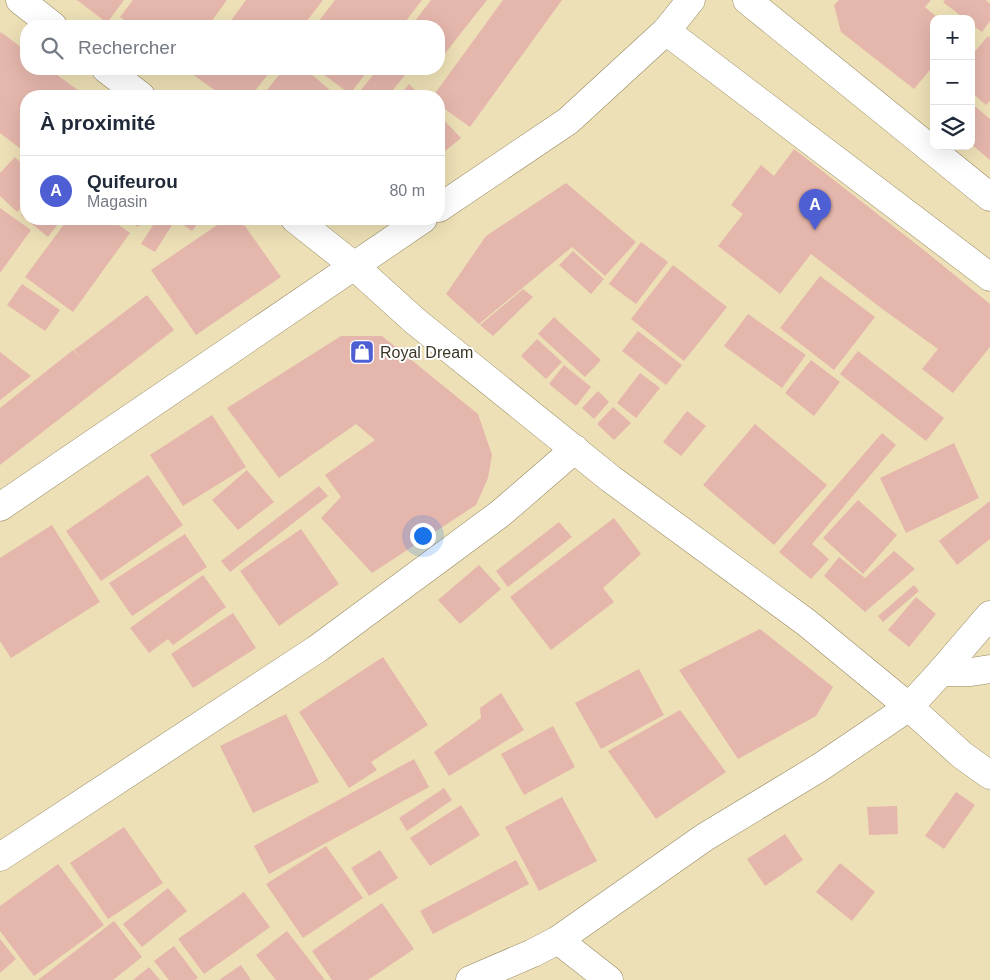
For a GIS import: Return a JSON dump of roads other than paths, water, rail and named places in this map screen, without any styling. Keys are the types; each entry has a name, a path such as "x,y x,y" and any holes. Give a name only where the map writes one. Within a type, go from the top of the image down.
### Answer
{"street":[{"path":"20,0 45,20"},
{"path":"445,204 568,121 666,31 691,0"},
{"path":"747,0 990,197"},
{"path":"666,31 990,277"},
{"path":"114,75 133,90"},
{"path":"303,225 353,265 415,320 611,479 807,623 909,707 962,755 990,775"},
{"path":"0,507 414,225"},
{"path":"0,857 317,649 500,513 575,449"},
{"path":"470,980 533,954 558,940 705,837 819,768 909,707 990,615"},
{"path":"941,672 971,672 990,669"},
{"path":"558,940 610,980"},
{"path":"512,980 533,954"}],"place":[{"name":"Quifeurou","path":"815,230"},
{"name":"Royal Dream","path":"362,352"}]}
